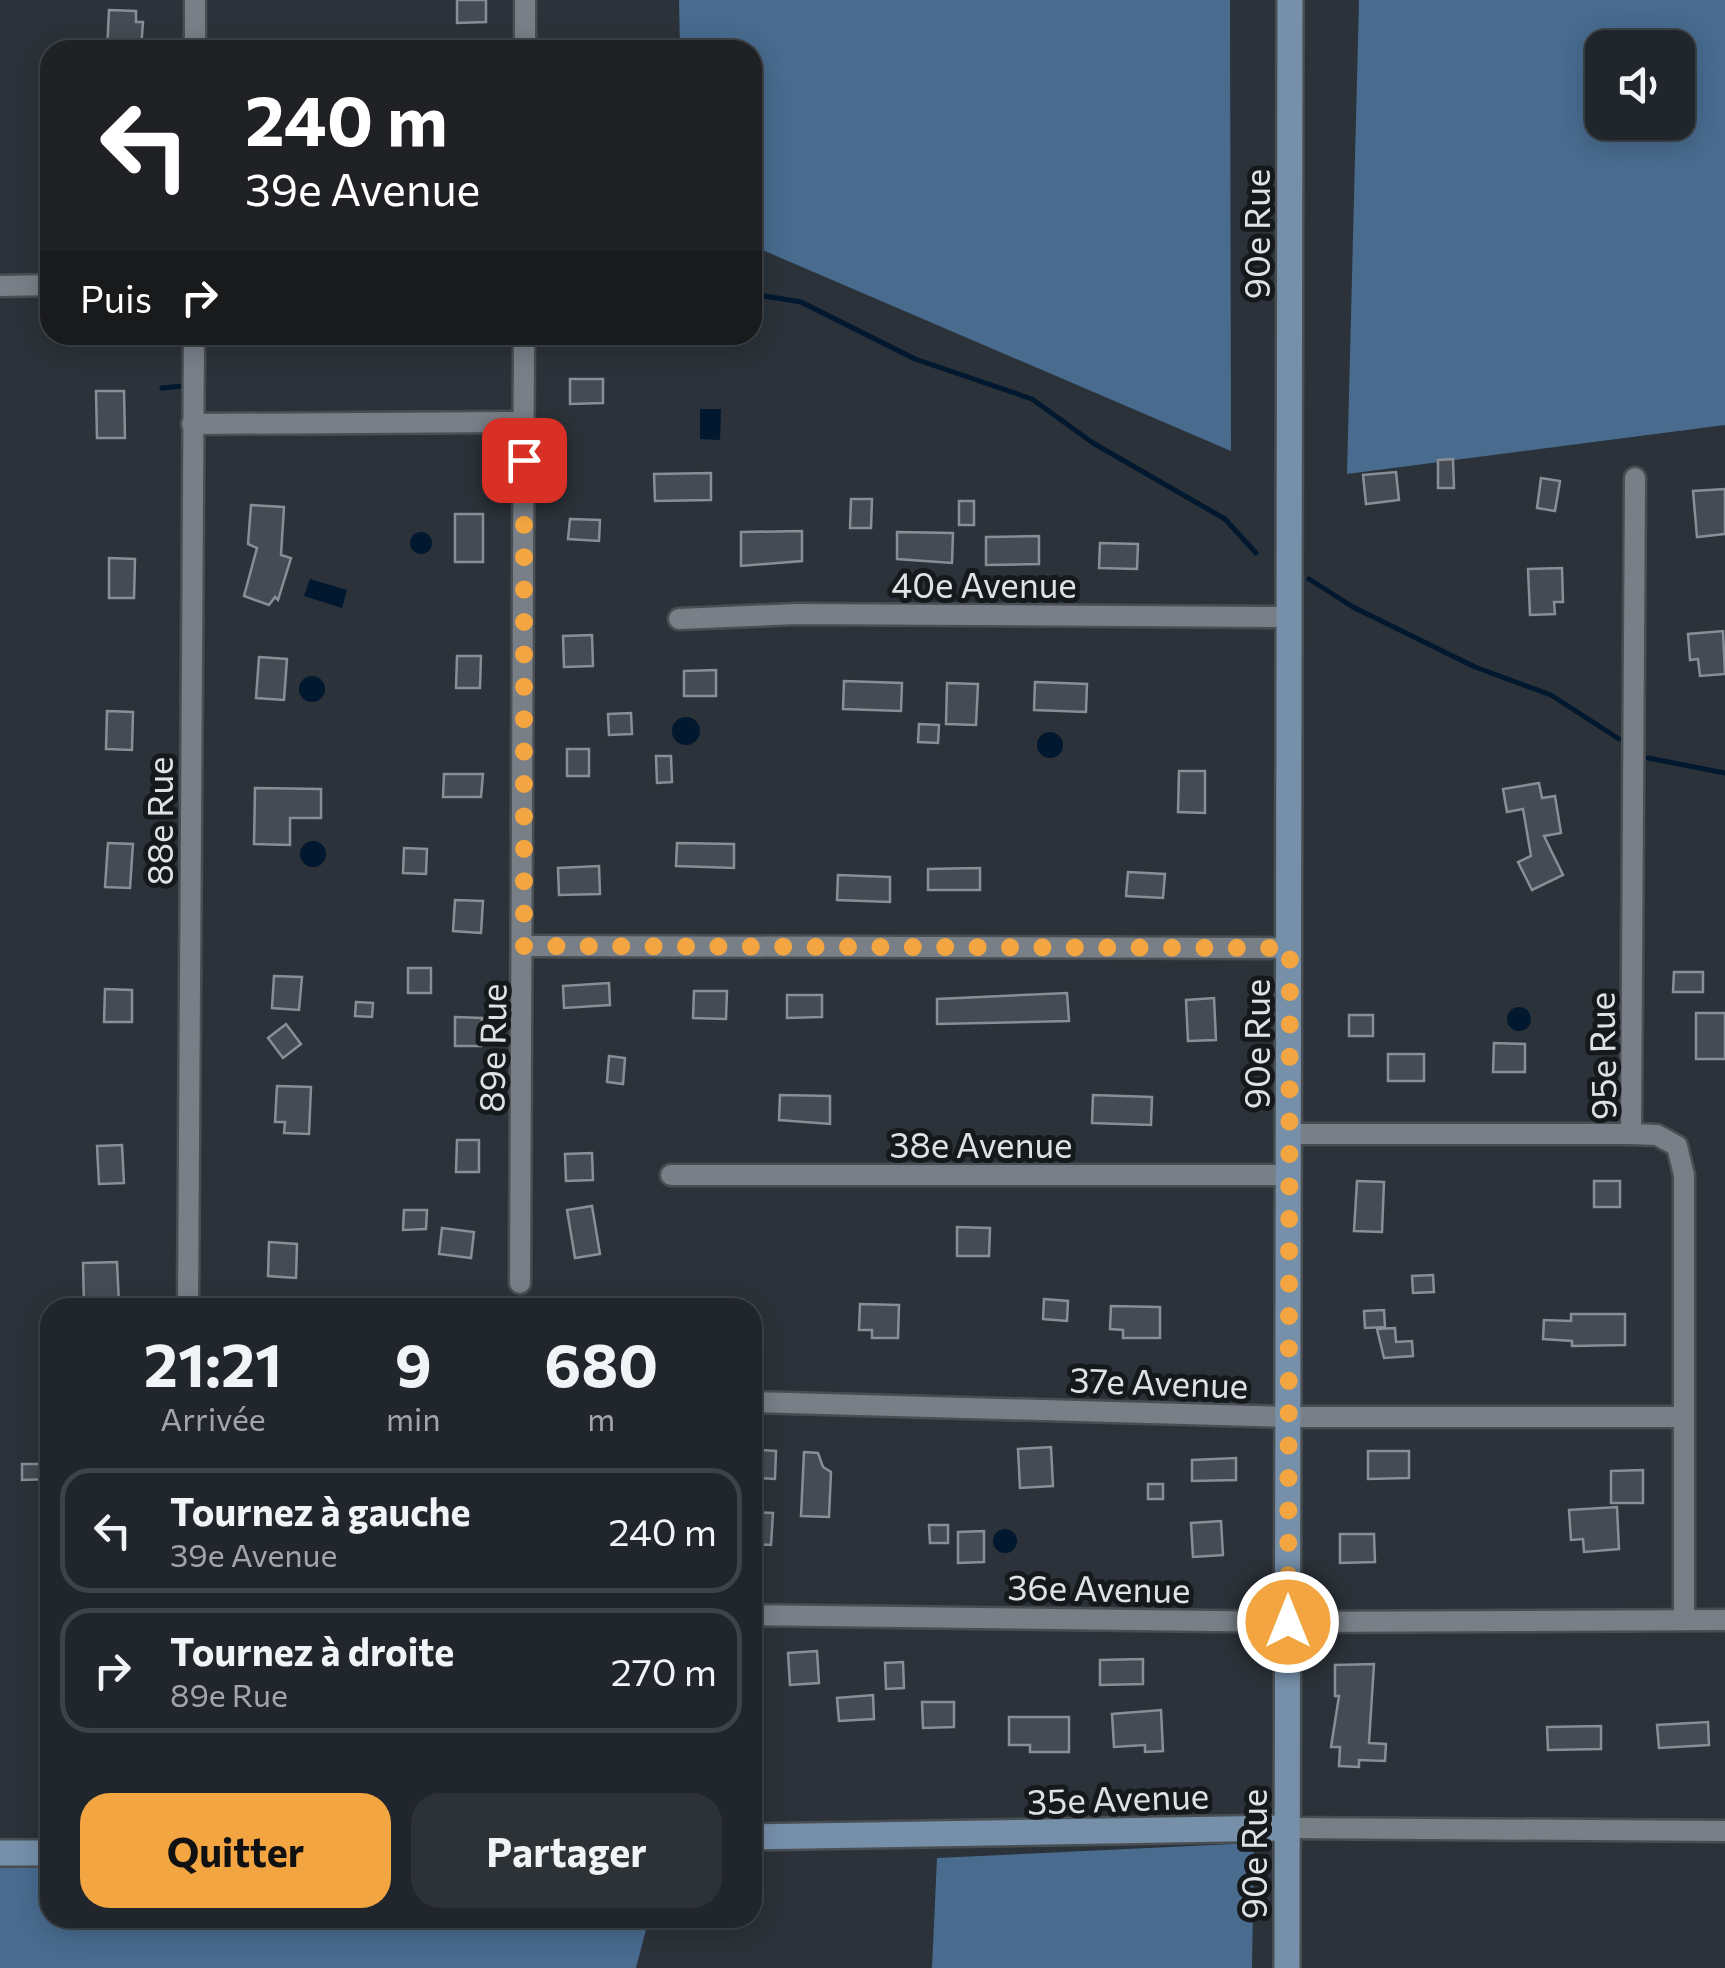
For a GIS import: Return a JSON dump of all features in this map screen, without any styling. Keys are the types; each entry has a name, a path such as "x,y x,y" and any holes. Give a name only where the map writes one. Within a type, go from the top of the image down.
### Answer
{"street":[{"path":"195,0 195,40"},
{"path":"524,40 525,0"},
{"name":"90e Rue","path":"1287,1968 1290,0"},
{"path":"0,286 40,285"},
{"name":"88e Rue","path":"188,1298 194,345"},
{"name":"89e Rue","path":"520,1283 524,345"},
{"path":"192,424 524,422"},
{"name":"95e Rue","path":"1635,478 1631,1134 1657,1136 1677,1146 1684,1175 1684,1617"},
{"name":"40e Avenue","path":"679,618 796,614 1290,616"},
{"path":"524,946 1290,948"},
{"path":"1290,1134 1631,1134"},
{"name":"38e Avenue","path":"672,1175 1290,1175"},
{"name":"37e Avenue","path":"762,1402 1290,1417 1684,1417"},
{"name":"36e Avenue","path":"762,1615 1288,1622 1684,1617"},
{"path":"1684,1617 1725,1620"},
{"name":"35e Avenue","path":"762,1837 1288,1828 1725,1832"},
{"path":"0,1853 40,1853"}],"shaded area":[{"path":"679,0 1230,0 1231,451 762,250 762,40 680,40"},
{"path":"1359,0 1725,0 1725,425 1347,474"},
{"path":"700,409 721,409 720,440 700,439"},
{"path":"421,532 429,535 429,551 421,554 413,551 410,543 413,535"},
{"path":"310,579 347,590 342,608 304,596"},
{"path":"312,676 321,680 325,689 321,698 312,702 303,698 299,689 303,680"},
{"path":"686,717 696,721 700,731 696,741 686,745 676,741 672,731 676,721"},
{"path":"1050,732 1059,736 1063,745 1059,754 1050,758 1041,754 1037,745 1041,736"},
{"path":"313,841 322,845 326,854 322,863 313,867 304,863 300,854 304,845"},
{"path":"1519,1007 1528,1010 1528,1028 1519,1031 1510,1028 1507,1019 1510,1010"},
{"path":"1005,1529 1017,1541 1005,1553 993,1541"},
{"path":"1254,1843 1252,1968 932,1968 937,1858"},
{"path":"0,1854 40,1855 40,1928 646,1928 636,1968 0,1968"}],"building":[{"path":"457,0 486,0 486,22 457,23"},
{"path":"109,10 136,11 136,22 143,22 142,40 108,40"},
{"path":"570,379 603,379 603,403 570,404"},
{"path":"96,391 124,391 125,438 97,438"},
{"path":"1453,459 1454,488 1438,488 1438,460"},
{"path":"1396,472 1399,500 1366,504 1363,475"},
{"path":"711,473 711,500 655,501 654,474"},
{"path":"1541,478 1560,481 1555,511 1537,508"},
{"path":"1725,489 1725,534 1697,537 1693,491"},
{"path":"851,499 872,499 871,528 850,528"},
{"path":"959,501 974,501 974,525 959,525"},
{"path":"251,505 284,507 281,555 291,558 278,600 275,597 269,605 244,596 257,548 248,544"},
{"path":"455,514 483,514 483,562 455,562"},
{"path":"570,519 600,520 599,541 568,539"},
{"path":"802,531 802,561 741,566 741,532"},
{"path":"897,532 953,533 952,563 897,559"},
{"path":"1039,536 1039,564 986,565 986,537"},
{"path":"1100,543 1138,544 1137,569 1099,568"},
{"path":"109,558 135,559 134,598 109,598"},
{"path":"1562,568 1563,602 1554,602 1555,614 1530,615 1528,569"},
{"path":"1723,631 1725,674 1700,676 1698,659 1690,660 1688,634"},
{"path":"592,635 593,666 564,667 563,636"},
{"path":"457,656 481,656 480,688 456,688"},
{"path":"259,657 287,659 284,700 256,698"},
{"path":"716,670 716,696 684,696 684,671"},
{"path":"844,681 902,683 901,711 843,709"},
{"path":"1035,682 1087,684 1086,712 1034,710"},
{"path":"947,683 978,684 976,725 946,724"},
{"path":"107,711 133,712 132,750 106,749"},
{"path":"631,713 632,734 609,735 608,714"},
{"path":"919,724 939,725 938,743 918,742"},
{"path":"567,749 589,749 589,776 567,776"},
{"path":"656,756 671,756 672,782 657,783"},
{"path":"1179,771 1205,771 1205,813 1178,812"},
{"path":"444,774 483,774 481,797 443,797"},
{"path":"1539,783 1542,798 1555,796 1561,833 1544,836 1563,875 1532,890 1518,862 1531,856 1523,809 1507,812 1503,789"},
{"path":"255,788 321,789 321,818 290,818 290,845 254,844"},
{"path":"108,843 133,844 130,888 105,887"},
{"path":"677,843 734,844 734,868 676,866"},
{"path":"404,848 427,849 426,874 403,873"},
{"path":"599,866 600,894 559,895 558,868"},
{"path":"980,868 980,890 928,890 928,869"},
{"path":"1128,872 1165,874 1163,898 1126,896"},
{"path":"838,875 890,877 890,902 837,900"},
{"path":"455,900 483,901 481,933 453,931"},
{"path":"408,968 431,968 431,993 408,993"},
{"path":"1674,972 1703,972 1703,992 1673,992"},
{"path":"274,976 302,977 299,1010 272,1008"},
{"path":"609,983 610,1005 564,1008 563,986"},
{"path":"105,989 132,990 132,1022 104,1022"},
{"path":"694,991 727,991 726,1019 693,1018"},
{"path":"1067,993 1069,1021 937,1024 937,999"},
{"path":"787,995 822,995 822,1017 787,1018"},
{"path":"1214,998 1216,1040 1188,1041 1186,1000"},
{"path":"356,1002 373,1003 372,1017 355,1016"},
{"path":"1696,1013 1725,1013 1725,1059 1696,1059"},
{"path":"1349,1015 1373,1015 1373,1036 1349,1036"},
{"path":"455,1017 482,1018 481,1046 455,1046"},
{"path":"286,1024 301,1044 283,1058 268,1038"},
{"path":"1494,1043 1525,1044 1525,1072 1493,1072"},
{"path":"1388,1054 1424,1054 1424,1081 1388,1081"},
{"path":"609,1056 625,1058 623,1084 607,1082"},
{"path":"277,1086 311,1087 309,1134 284,1133 285,1122 275,1122"},
{"path":"780,1095 830,1096 830,1124 779,1120"},
{"path":"1093,1095 1152,1097 1151,1125 1092,1123"},
{"path":"457,1140 479,1140 479,1172 456,1172"},
{"path":"122,1145 124,1183 99,1184 97,1146"},
{"path":"592,1153 593,1180 566,1181 565,1154"},
{"path":"1357,1181 1384,1182 1382,1232 1354,1231"},
{"path":"1594,1181 1620,1181 1620,1207 1594,1207"},
{"path":"592,1206 600,1254 575,1258 567,1210"},
{"path":"404,1210 427,1210 426,1229 403,1230"},
{"path":"957,1227 990,1228 989,1256 957,1256"},
{"path":"442,1228 474,1232 471,1258 439,1254"},
{"path":"269,1242 297,1244 296,1278 268,1276"},
{"path":"117,1262 119,1298 84,1298 83,1263"},
{"path":"1433,1275 1434,1292 1413,1293 1412,1276"},
{"path":"1044,1299 1068,1301 1067,1321 1043,1319"},
{"path":"860,1304 899,1305 898,1338 872,1338 872,1330 859,1330"},
{"path":"1111,1306 1160,1307 1160,1338 1123,1338 1123,1330 1110,1329"},
{"path":"1384,1310 1385,1327 1365,1328 1364,1311"},
{"path":"1571,1314 1625,1314 1625,1345 1572,1346 1572,1341 1543,1339 1544,1320 1571,1321"},
{"path":"1395,1328 1396,1342 1412,1341 1413,1356 1384,1358 1377,1329"},
{"path":"1051,1447 1053,1486 1020,1488 1018,1449"},
{"path":"762,1450 776,1451 775,1479 762,1478"},
{"path":"1368,1451 1409,1451 1409,1478 1368,1479"},
{"path":"804,1452 818,1453 823,1467 831,1472 829,1517 801,1516"},
{"path":"1236,1458 1236,1480 1192,1481 1192,1460"},
{"path":"22,1464 40,1464 40,1479 22,1480"},
{"path":"1643,1470 1643,1503 1611,1503 1611,1471"},
{"path":"1148,1484 1163,1484 1163,1499 1148,1499"},
{"path":"1617,1507 1619,1549 1584,1552 1583,1539 1571,1540 1569,1510"},
{"path":"762,1512 773,1513 771,1545 762,1545"},
{"path":"1221,1521 1223,1555 1193,1557 1191,1523"},
{"path":"929,1525 948,1525 948,1543 930,1543"},
{"path":"984,1531 984,1562 958,1563 958,1532"},
{"path":"1340,1534 1374,1534 1375,1562 1340,1563"},
{"path":"817,1651 819,1683 790,1685 788,1653"},
{"path":"1143,1659 1143,1684 1100,1685 1100,1660"},
{"path":"903,1662 904,1688 886,1689 885,1663"},
{"path":"1374,1664 1369,1743 1386,1744 1385,1761 1359,1760 1359,1767 1339,1766 1340,1747 1331,1747 1339,1696 1335,1696 1335,1665"},
{"path":"873,1695 874,1719 839,1721 837,1698"},
{"path":"922,1702 954,1702 954,1727 923,1728"},
{"path":"1161,1710 1163,1751 1145,1752 1145,1745 1114,1747 1112,1714"},
{"path":"1009,1717 1069,1717 1069,1752 1030,1752 1030,1745 1009,1745"},
{"path":"1708,1722 1709,1745 1659,1748 1657,1725"},
{"path":"1601,1726 1601,1749 1548,1750 1547,1727"}],"waterway":[{"path":"762,296 801,302 915,359 1032,399 1093,443 1225,519 1256,553"},
{"path":"162,388 184,386"},
{"path":"1309,579 1353,607 1475,667 1551,695 1619,739"},
{"path":"1648,758 1725,773"}],"route":[{"path":"524,460 524,946 1290,948 1288,1622"}]}
